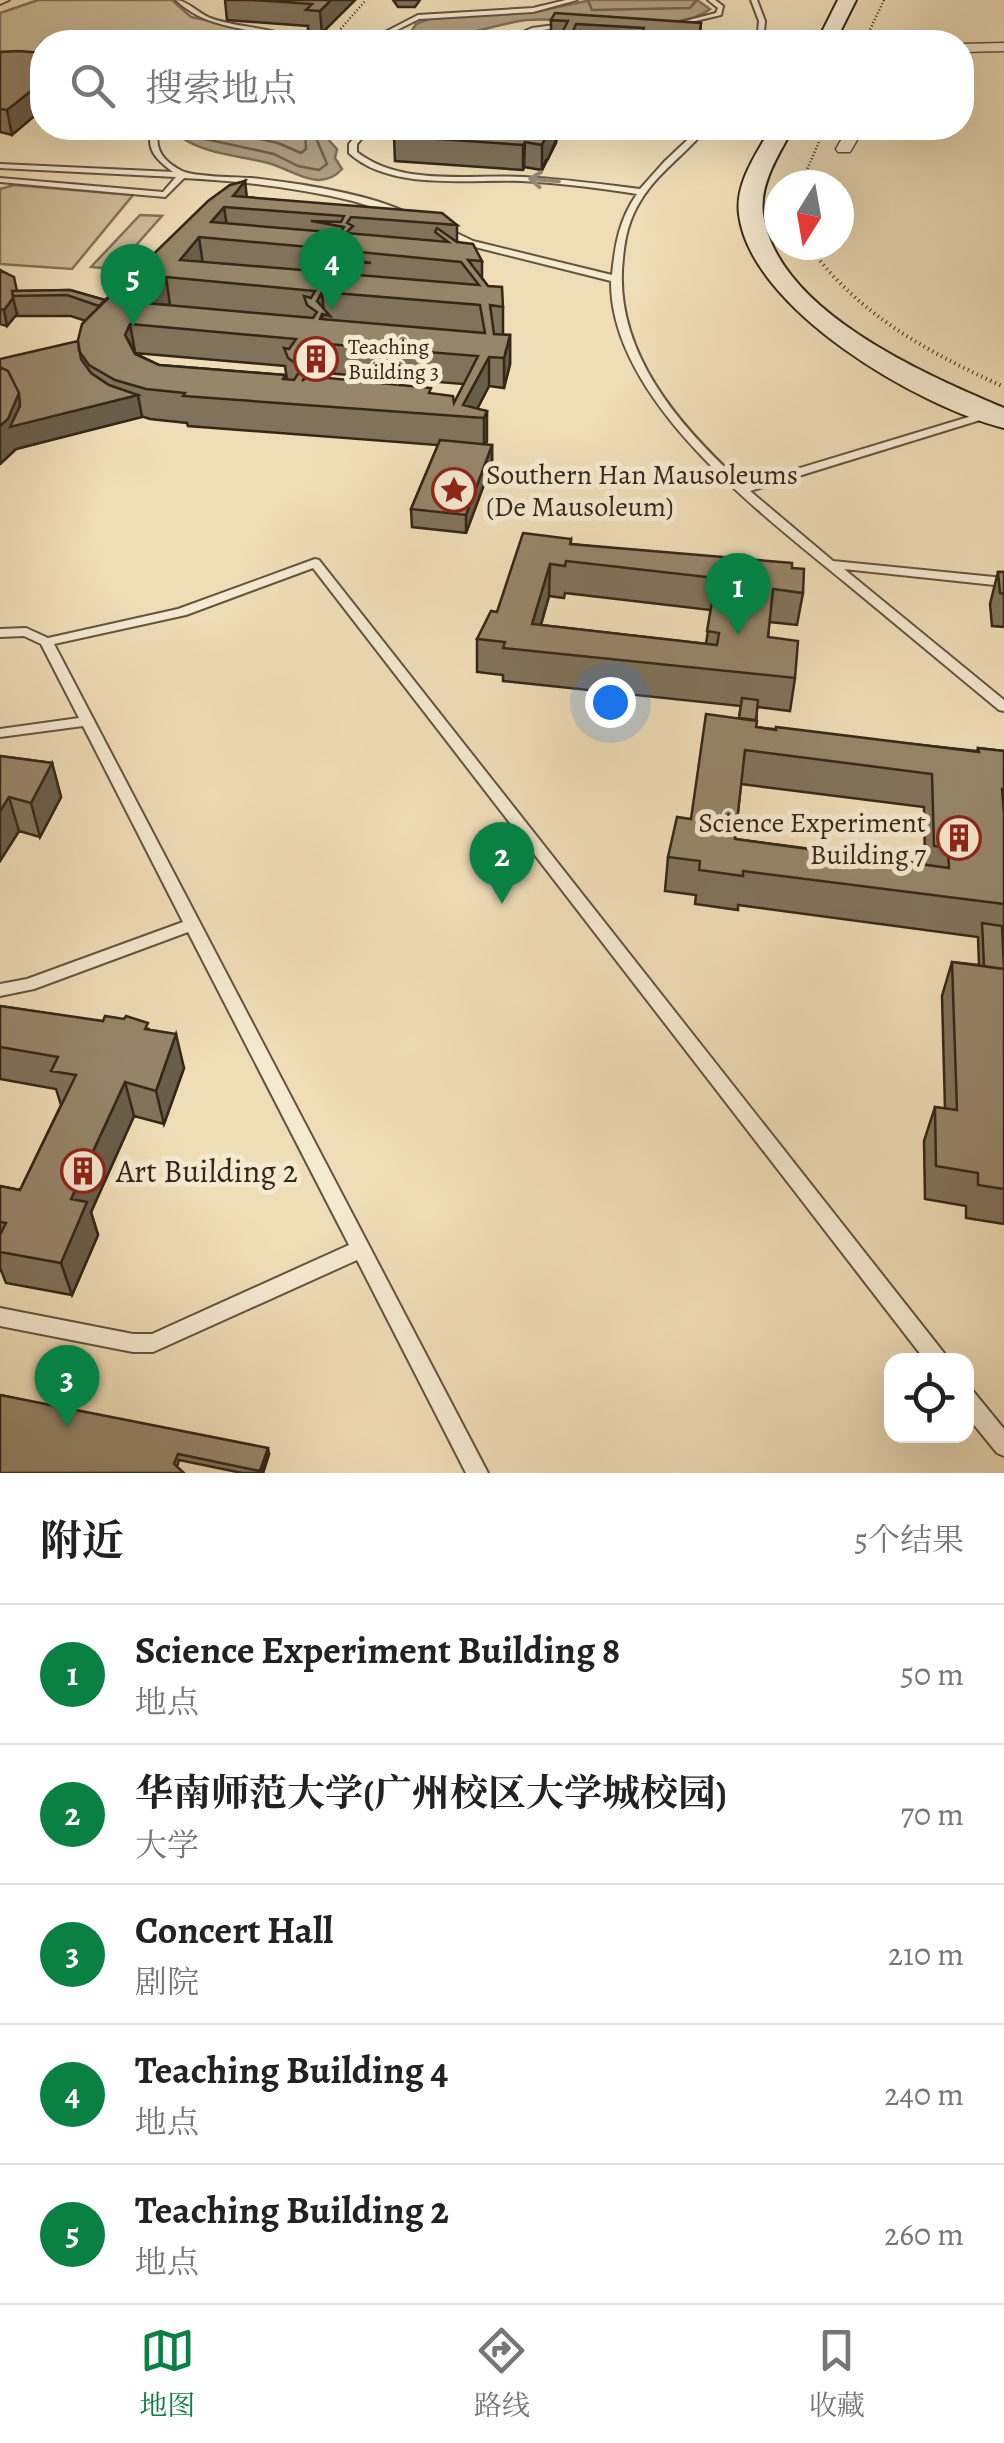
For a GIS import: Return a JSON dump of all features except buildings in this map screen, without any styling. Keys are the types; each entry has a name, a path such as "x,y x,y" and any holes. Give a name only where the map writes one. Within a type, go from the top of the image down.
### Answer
{"main road":[{"path":"832,30 848,0"},
{"path":"849,30 864,0"},
{"path":"776,140 754,184 751,215 760,244 777,274 812,311 857,345 905,374 1000,412"},
{"path":"782,170 796,140"},
{"path":"793,260 813,288 857,326 1000,412"}],"street":[{"path":"974,48 1004,47"},
{"path":"844,149 849,140"}],"lane":[{"path":"180,0 206,18 265,30"},
{"path":"393,30 418,17 533,10 574,0"},
{"path":"754,0 761,30"},
{"path":"662,26 716,16 722,9 715,2"},
{"path":"532,30 583,24"},
{"path":"151,140 153,149 182,174"},
{"path":"356,140 352,152 359,160 383,170 554,181 641,192"},
{"path":"691,140 641,192 621,234 615,279 626,334 652,387 706,457 742,490 1004,708"},
{"path":"0,166 182,174 303,189 423,220"},
{"path":"0,180 165,195 182,174"},
{"path":"436,226 470,243 615,279"},
{"path":"742,490 1000,412"},
{"path":"46,642 182,612 316,563 932,1353"},
{"path":"830,564 1004,582"},
{"path":"0,633 26,632 46,642 478,1473"},
{"path":"0,733 88,721"},
{"path":"0,990 28,984 193,924"},
{"path":"0,1317 132,1343 154,1343 362,1249"},
{"path":"974,1408 1004,1446"}],"path":[{"path":"340,30 366,0"},
{"path":"870,30 884,0"},
{"path":"807,170 820,140"},
{"path":"819,260 838,286 881,321 944,359 1004,387"}],"shaded area":[{"path":"38,0 172,0 191,17 255,30 30,30 30,65 0,64 0,13"},
{"path":"14,185 133,195 72,269 0,264 0,189"},
{"path":"140,215 162,216 115,269 91,267"}],"water":[{"path":"591,0 697,0 710,9 673,22 547,19 481,30 412,30 429,19 539,11"},
{"path":"186,140 329,140 337,149 335,158 342,169 333,176 315,180 268,163 202,148"}],"place":[{"name":"Teaching Building 4","path":"332,310"},
{"name":"Teaching Building 2","path":"133,326"},
{"name":"Teaching Building 3","path":"316,359"},
{"name":"Southern Han Mausoleums (De Mausoleum)","path":"454,490"},
{"name":"Science Experiment Building 8","path":"738,635"},
{"name":"Science Experiment Building 7","path":"959,838"},
{"name":"华南师范大学(广州校区大学城校园)","path":"502,904"},
{"name":"Art Building 2","path":"83,1171"},
{"name":"Concert Hall","path":"67,1427"}]}
